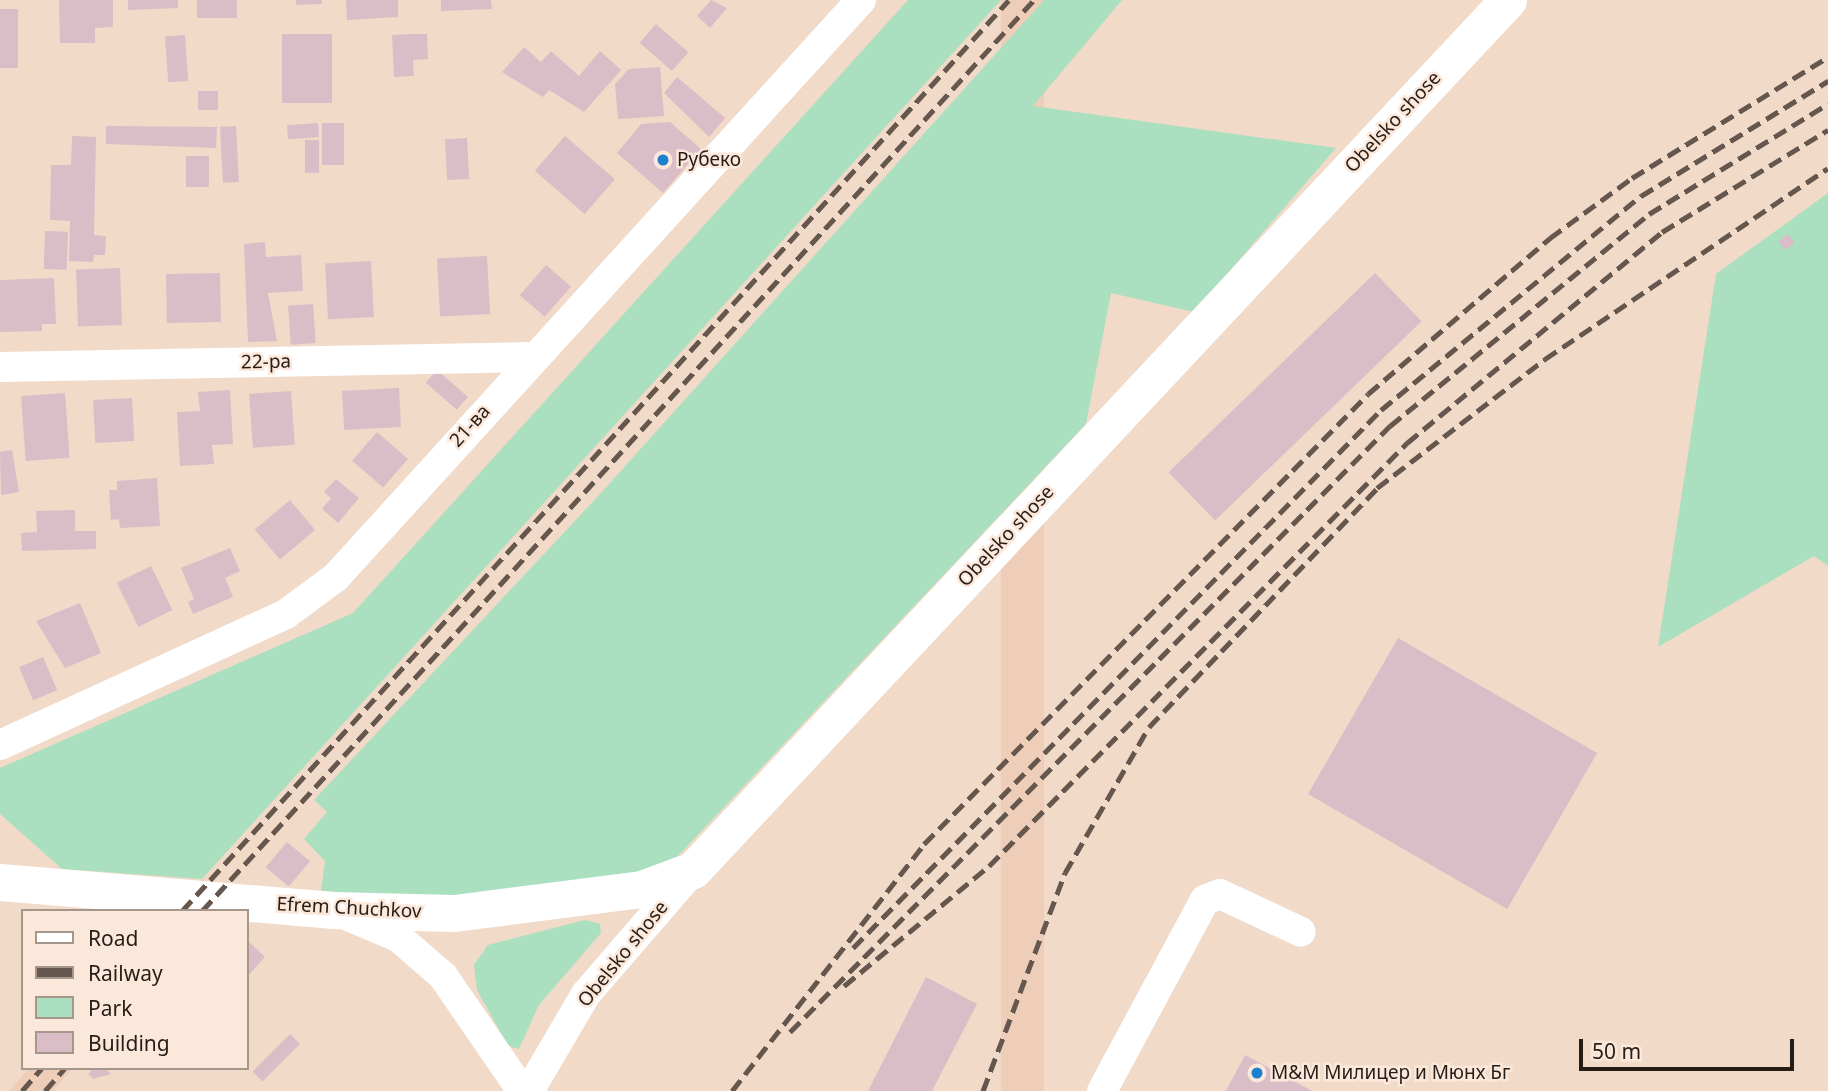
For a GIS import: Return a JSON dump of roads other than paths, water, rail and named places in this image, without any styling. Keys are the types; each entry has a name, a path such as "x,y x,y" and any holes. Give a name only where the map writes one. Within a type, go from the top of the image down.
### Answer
{"street":[{"name":"21-ва","path":"0,745 312,597 861,0"},
{"name":"Obelsko shose","path":"529,1091 586,995 693,870 1508,0"},
{"name":"22-ра","path":"0,367 532,357"},
{"name":"Efrem Chuchkov","path":"6,878 334,910 454,913 640,889 693,870"},
{"path":"1102,1091 1205,900 1220,894 1301,932"},
{"path":"334,910 398,937 443,975 522,1091"}],"railway":[{"path":"184,909 1009,0"},
{"path":"204,909 1034,0"},
{"path":"732,1091 924,844 1368,394 1550,238 1632,178 1828,57"},
{"path":"853,948 1381,410 1641,196 1828,81"},
{"path":"790,1032 1390,426 1649,214 1828,104"},
{"path":"844,986 989,866 1407,443 1662,232 1828,130"},
{"path":"983,1091 1065,873 1149,727 1377,488 1545,359 1828,168"},
{"path":"22,1091 40,1070"},
{"path":"45,1091 63,1070"}],"place":[{"name":"Рубеко","path":"663,160"},
{"name":"М&M Mилицер и Мюнх Бг","path":"1257,1073"}]}
